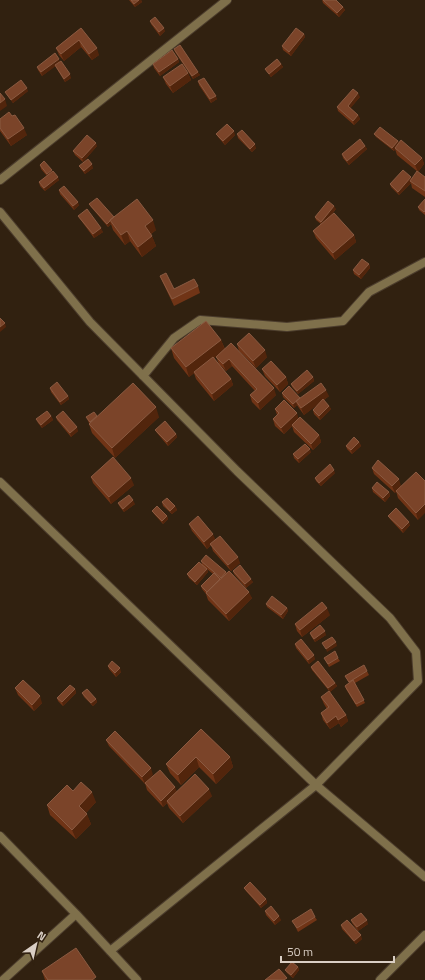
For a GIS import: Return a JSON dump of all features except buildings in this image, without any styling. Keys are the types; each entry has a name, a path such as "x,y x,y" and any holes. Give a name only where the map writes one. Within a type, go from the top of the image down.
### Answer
{"street":[{"path":"0,180 227,0"},
{"path":"0,212 90,322 237,471 390,618 416,652 418,681 316,785 110,951"},
{"path":"143,376 174,338 200,320 287,327 343,320 369,292 425,262"},
{"path":"0,482 316,785 425,877"},
{"path":"0,836 76,914 137,980"},
{"path":"3,980 76,914"},
{"path":"380,980 425,935"}]}
